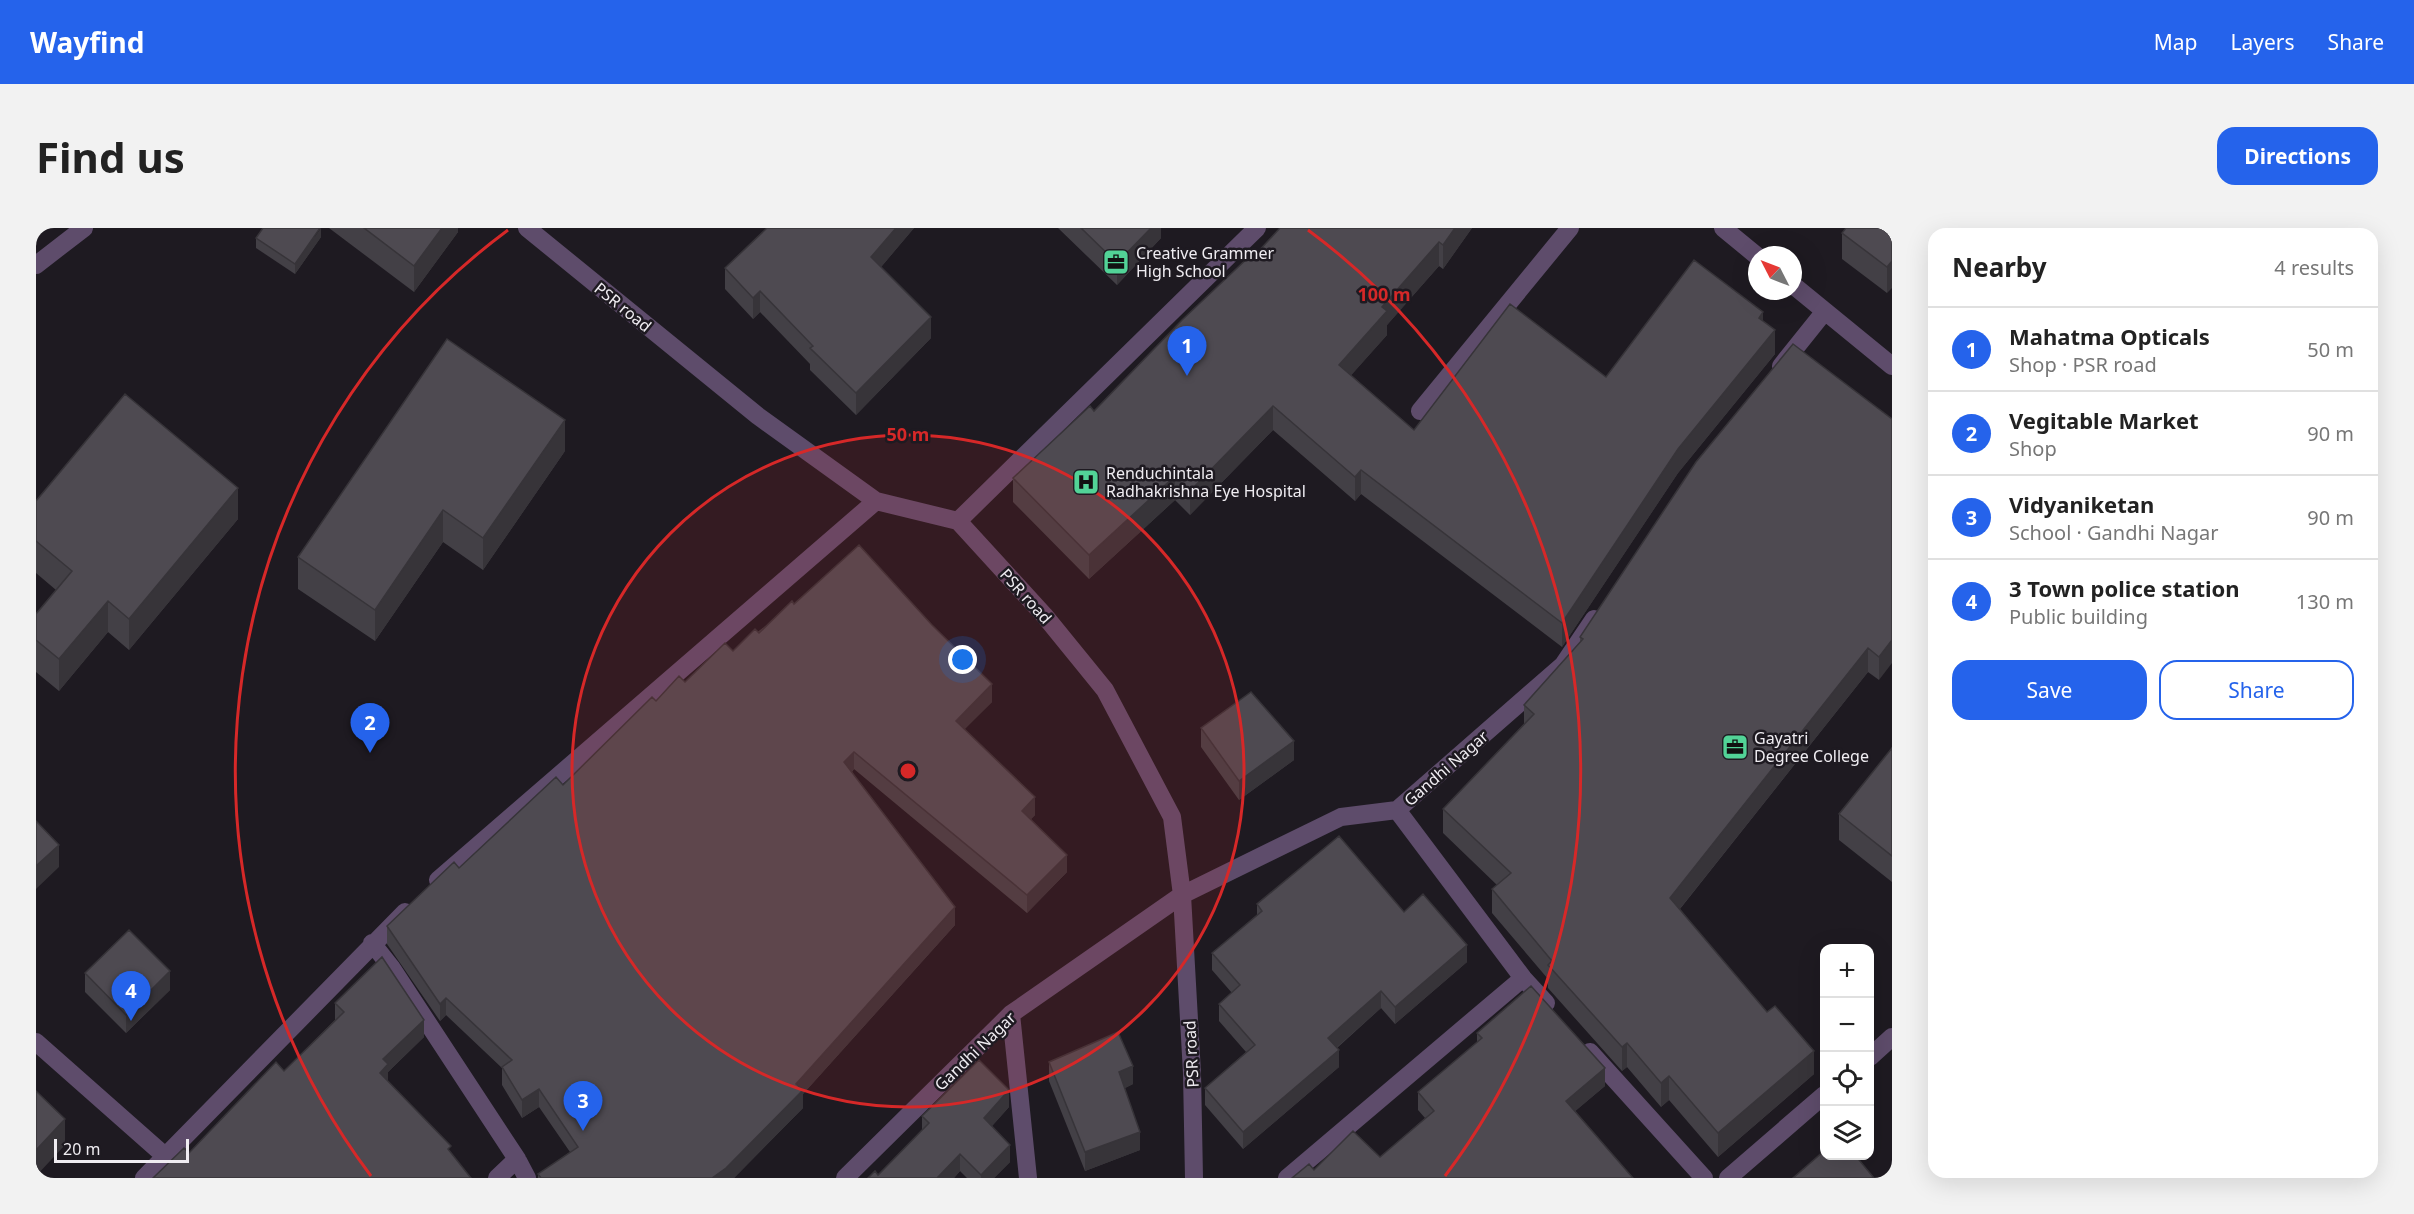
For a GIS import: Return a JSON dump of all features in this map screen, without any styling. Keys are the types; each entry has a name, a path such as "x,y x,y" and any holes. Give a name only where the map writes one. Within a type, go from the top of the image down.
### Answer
{"street":[{"path":"36,265 84,228"},
{"name":"PSR road","path":"527,228 758,416 876,501 958,521 1044,615 1105,690 1172,817 1182,896 1192,1073 1194,1178"},
{"path":"958,521 1257,228"},
{"path":"1420,411 1570,228"},
{"path":"1723,228 1748,249"},
{"path":"1802,292 1892,366"},
{"path":"1767,382 1825,311"},
{"path":"144,1178 372,943 465,854 876,501"},
{"name":"Gandhi Nagar","path":"845,1178 1011,1014 1182,896 1341,817 1397,810 1563,665 1602,606"},
{"path":"1397,810 1523,978 1555,1013"},
{"path":"372,943 391,967 517,1159 527,1178"},
{"path":"1287,1178 1523,978"},
{"path":"1011,1014 1028,1178"},
{"path":"1874,1053 1892,1037"},
{"path":"1578,1039 1704,1178"},
{"path":"36,1042 165,1156"},
{"path":"1728,1178 1820,1098"},
{"path":"497,1178 517,1159"}],"building":[{"path":"263,228 320,228 295,264 256,238"},
{"path":"364,228 442,228 414,266"},
{"path":"767,228 896,228 871,257 931,317 856,393 810,348 813,346 760,291 753,298 725,268"},
{"path":"1081,228 1151,228 1117,263"},
{"path":"1280,228 1455,228 1443,245 1439,242 1382,307 1387,311 1339,365 1414,430 1510,304 1606,377 1694,260 1763,312 1759,318 1775,330 1678,449 1562,623 1361,470 1355,477 1273,406 1190,491 1175,476 1089,555 1013,478 1090,406 1094,411 1182,320 1253,253 1255,255"},
{"path":"1846,228 1892,228 1892,261 1887,267 1842,233"},
{"path":"447,339 565,420 483,538 443,510 375,610 298,557"},
{"path":"1793,344 1892,419 1892,640 1879,657 1868,648 1670,898 1767,1012 1775,1006 1814,1051 1718,1133 1669,1076 1661,1083 1627,1043 1622,1047 1548,965 1552,961 1492,889 1511,873 1443,809 1534,714 1524,705 1583,639 1580,637 1696,462"},
{"path":"125,394 238,488 129,619 108,601 59,659 36,640 36,614 72,571 36,541 36,501"},
{"path":"859,545 932,625 992,684 956,721 1035,797 1022,811 1067,855 1027,895 854,752 844,762 955,907 796,1084 803,1090 726,1168 712,1178 541,1178 538,1174 578,1147 539,1089 522,1100 502,1067 512,1060 446,998 440,1004 387,926 454,862 459,868 556,777 563,785 652,697 656,701 679,676 685,682 725,643 733,651 755,629 759,633 792,601 794,604"},
{"path":"1251,692 1294,741 1239,781 1201,728"},
{"path":"1892,748 1892,856 1839,814"},
{"path":"36,821 59,845 36,866"},
{"path":"1339,836 1404,912 1423,894 1467,945 1395,1007 1381,991 1328,1038 1339,1050 1243,1132 1205,1088 1255,1045 1219,1004 1240,985 1212,953 1262,911 1257,904"},
{"path":"129,930 170,971 126,1015 85,973"},
{"path":"382,957 424,1020 383,1059 388,1064 380,1073 451,1146 448,1149 471,1178 153,1178 184,1148 189,1153 276,1062 284,1071 344,1012 335,1003"},
{"path":"1531,986 1605,1068 1566,1101 1633,1178 1292,1178 1309,1164 1314,1170 1353,1131 1380,1157 1434,1111 1418,1092 1482,1038 1477,1033"},
{"path":"1118,1032 1133,1066 1119,1072 1140,1132 1085,1152 1049,1062"},
{"path":"979,1060 1009,1090 984,1118 1010,1145 981,1175 960,1154 937,1178 868,1178 875,1171 878,1175 929,1123 922,1116"},
{"path":"36,1091 65,1119 36,1150"},
{"path":"1820,1154 1820,1160 1859,1160 1874,1178 1793,1178"}],"place":[{"name":"Creative Grammer High School","path":"1116,262"},
{"name":"Mahatma Opticals","path":"1187,376"},
{"name":"Renduchintala Radhakrishna Eye Hospital","path":"1086,482"},
{"name":"Gayatri Degree College","path":"1735,747"},
{"name":"Vegitable Market","path":"370,753"},
{"name":"3 Town police station","path":"131,1021"},
{"name":"Vidyaniketan","path":"583,1131"}]}
